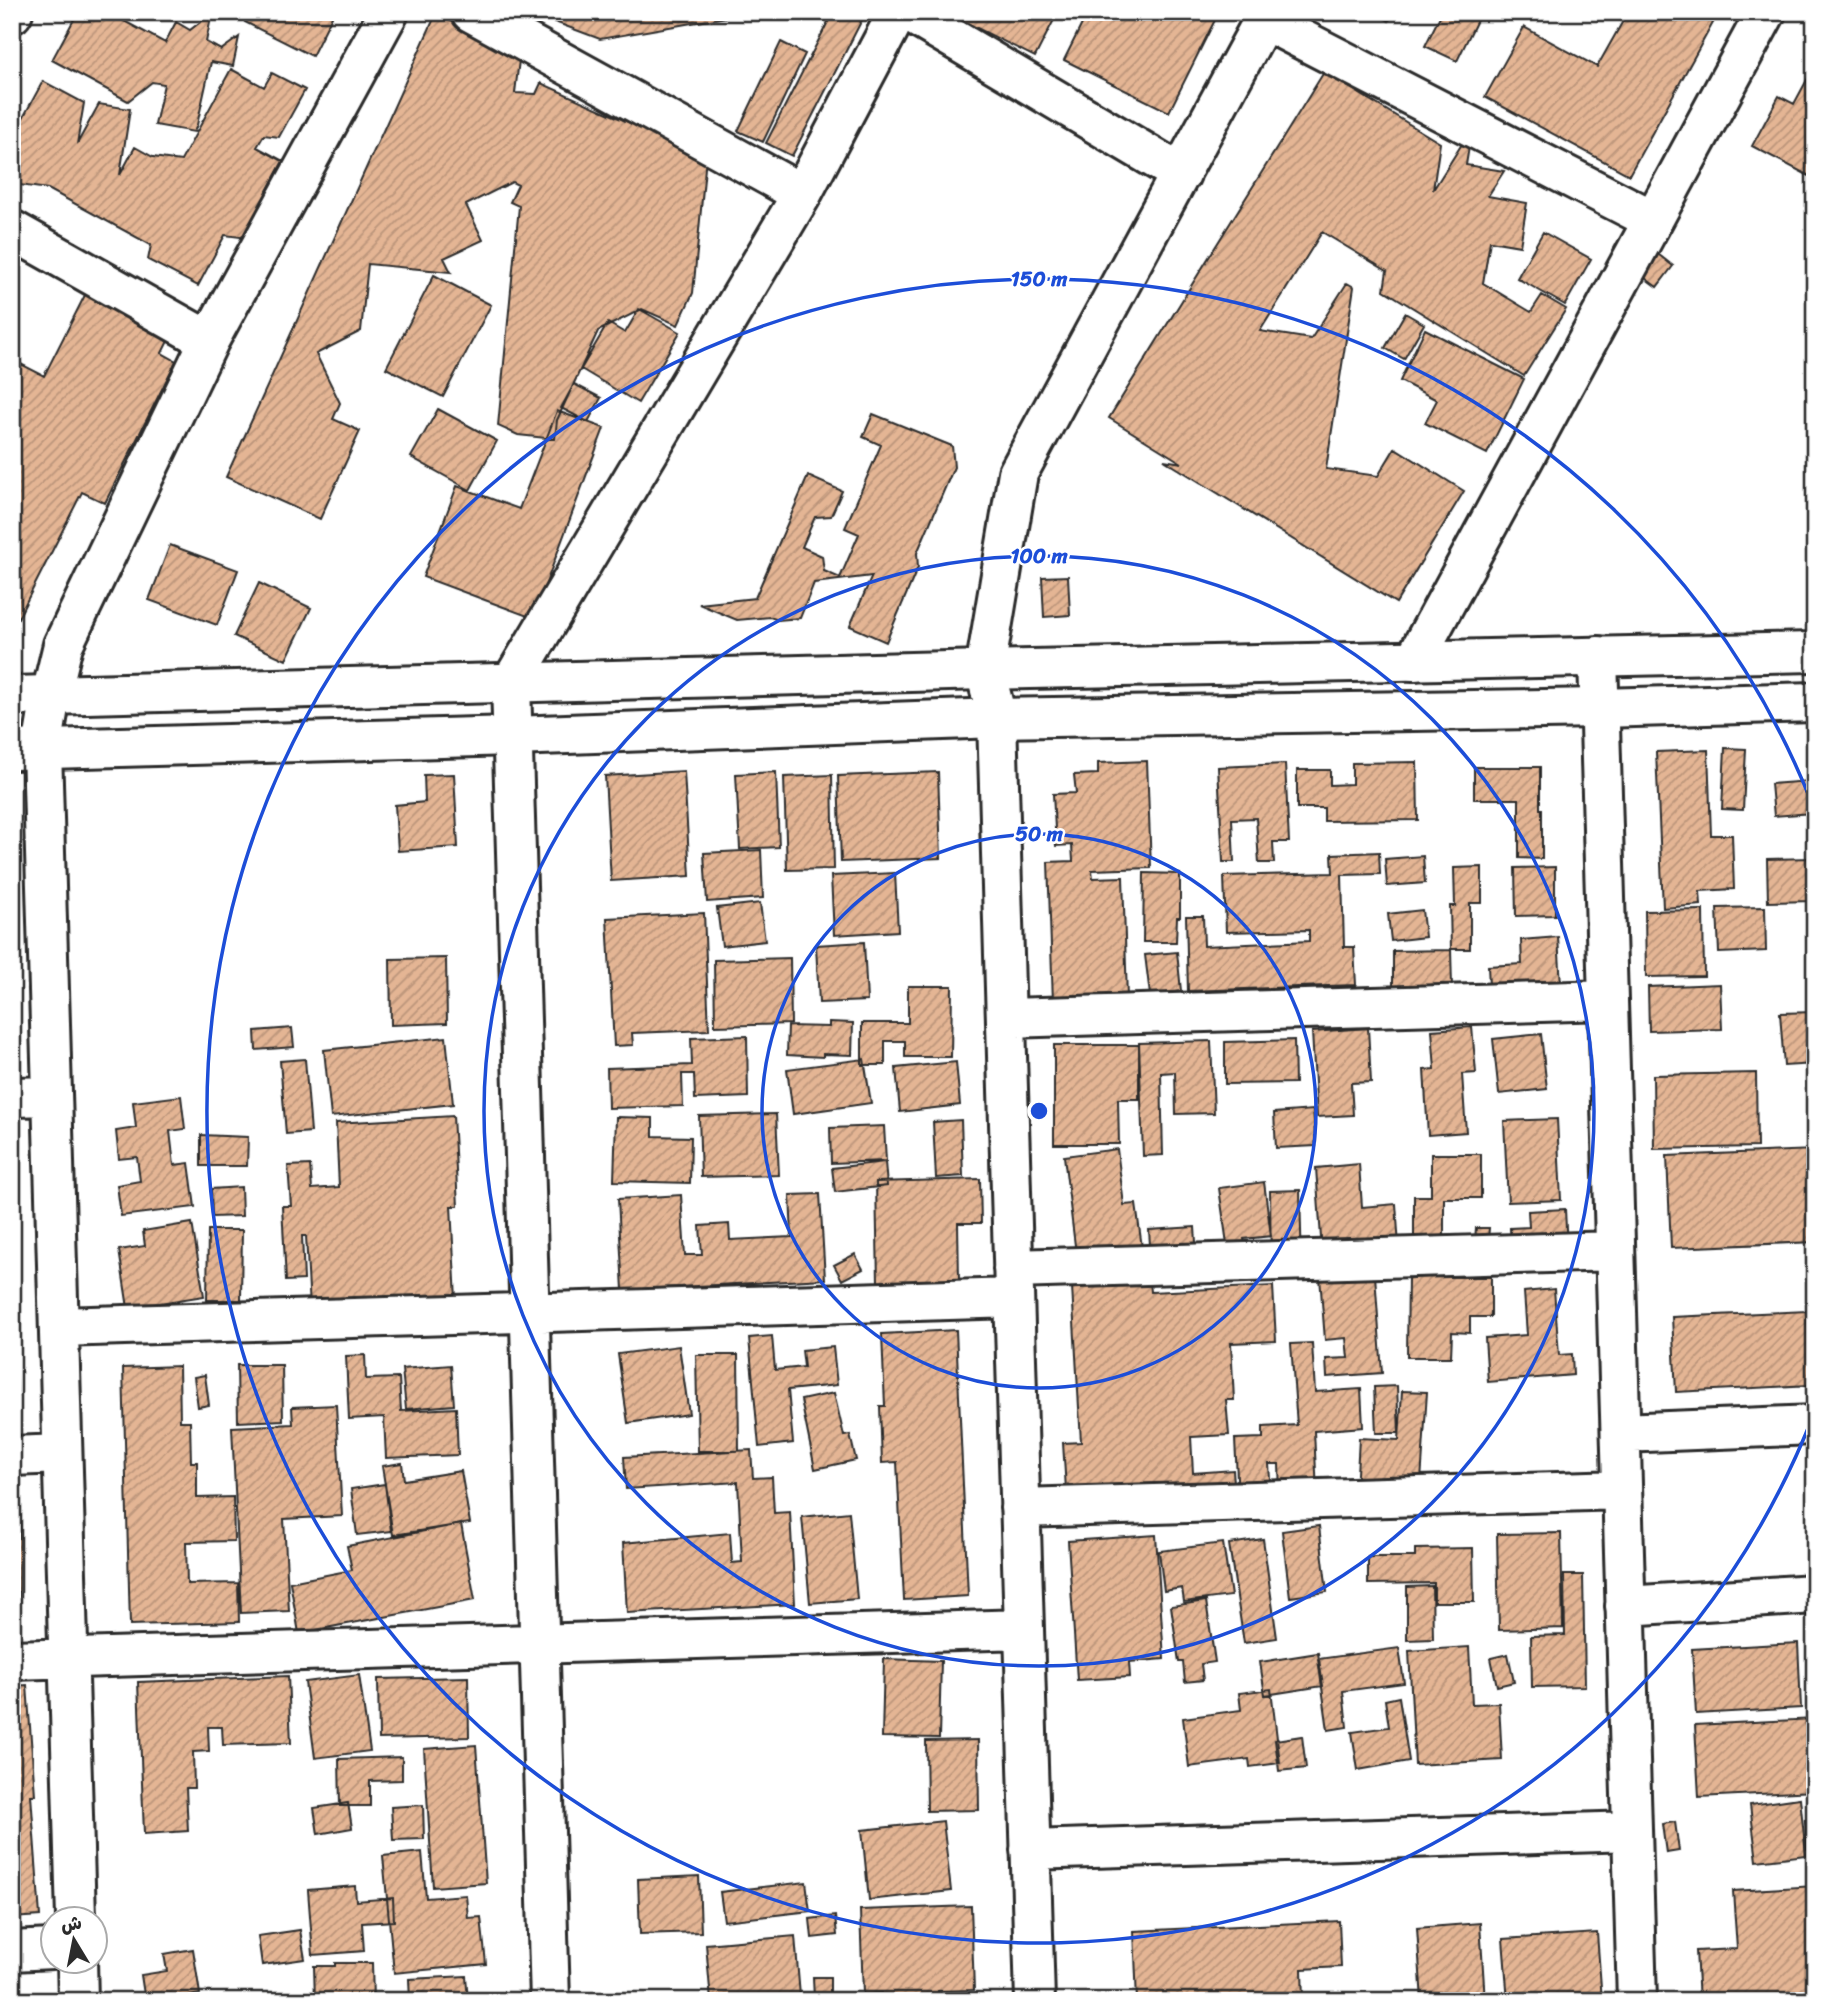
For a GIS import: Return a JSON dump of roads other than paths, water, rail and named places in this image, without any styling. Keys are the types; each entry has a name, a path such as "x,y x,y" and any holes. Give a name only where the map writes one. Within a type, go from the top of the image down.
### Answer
{"street":[{"path":"76,1904 52,1096 27,749 51,695 63,645 209,341 389,12"},
{"path":"471,12 802,194"},
{"path":"550,2001 511,683 802,194 898,12"},
{"path":"908,12 1181,174"},
{"path":"1414,661 1766,12"},
{"path":"1035,2001 997,718 985,670 1018,473 1266,16 1653,220"},
{"path":"12,230 209,341"},
{"path":"12,696 1815,651"},
{"path":"1598,656 1637,2001"},
{"path":"27,749 513,736 997,718 1815,702"},
{"path":"1006,1018 1608,1000"},
{"path":"12,1097 52,1096"},
{"path":"59,1327 530,1313 1615,1251"},
{"path":"1620,1433 1815,1425"},
{"path":"12,1456 62,1454"},
{"path":"1020,1508 1622,1490"},
{"path":"1625,1606 1815,1594"},
{"path":"12,1660 1024,1629"},
{"path":"1030,1850 1632,1831"},
{"path":"12,1951 38,1950"},
{"path":"78,1974 79,2001"}]}
